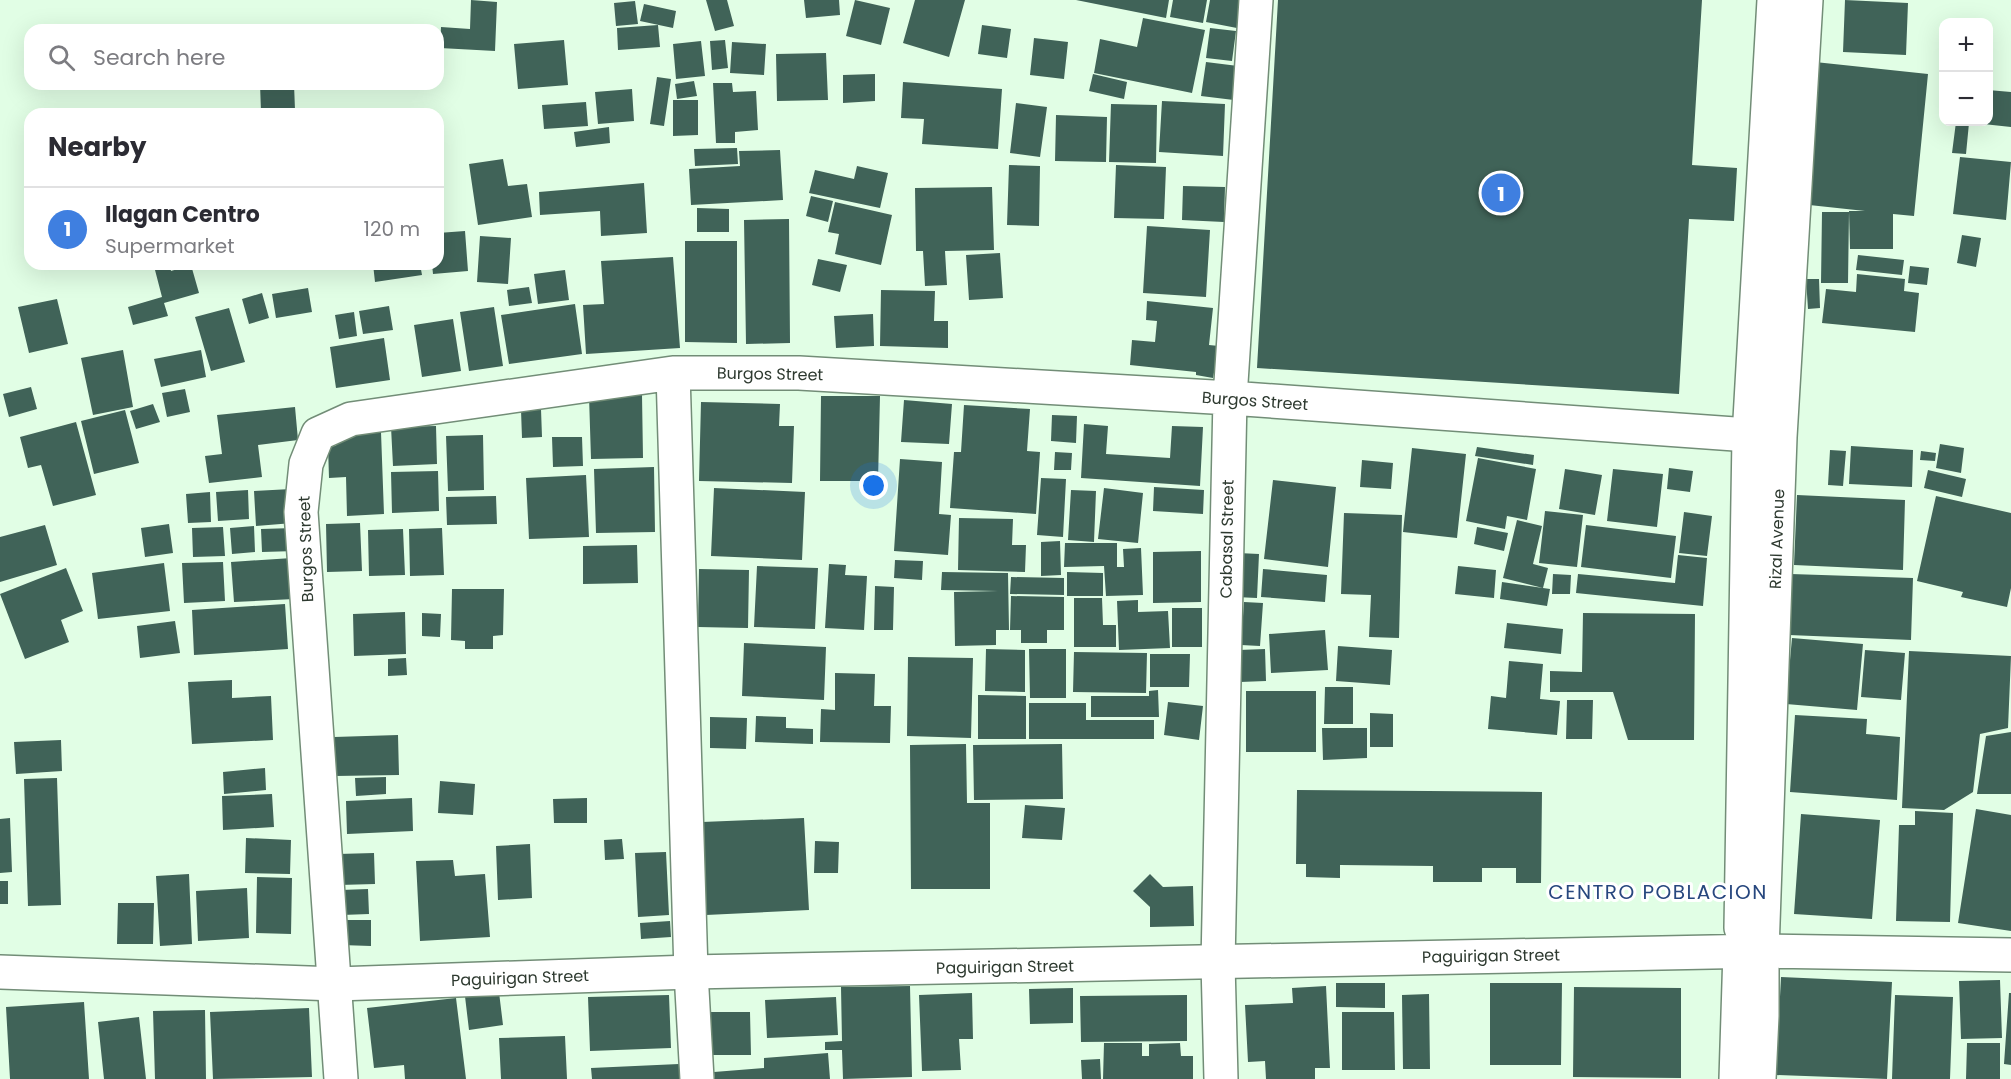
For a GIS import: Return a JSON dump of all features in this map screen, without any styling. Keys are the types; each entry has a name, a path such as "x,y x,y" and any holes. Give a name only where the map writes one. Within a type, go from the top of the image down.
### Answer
{"street":[{"name":"Cabasal Street","path":"1221,1079 1218,963 1230,398 1256,0"},
{"name":"Rizal Avenue","path":"1736,1079 1751,951 1774,0"},
{"name":"Rizal Avenue","path":"1764,437 1806,0"},
{"name":"Burgos Street","path":"341,1079 301,512 306,464 318,434 351,419 674,373 800,373 1230,398 1764,437"},
{"path":"674,373 691,972 697,1079"},
{"name":"Rizal Avenue","path":"1751,951 1762,1016 1759,1079"},
{"name":"Paguirigan Street","path":"0,972 336,984 691,972 1751,951 2011,955"}],"building":[{"path":"471,0 497,2 495,51 444,48 444,27 470,29"},
{"path":"706,0 727,0 734,26 715,31"},
{"path":"804,0 839,0 840,15 806,18"},
{"path":"855,0 890,8 881,45 846,36"},
{"path":"915,0 965,0 949,57 903,43"},
{"path":"1076,0 1169,0 1166,18"},
{"path":"1173,0 1207,0 1203,23 1170,17"},
{"path":"1210,0 1248,0 1242,29 1206,22"},
{"path":"1278,0 1702,0 1692,165 1737,168 1734,221 1689,219 1679,394 1257,368"},
{"path":"1845,0 1908,3 1906,55 1843,52"},
{"path":"635,1 638,24 616,26 614,3"},
{"path":"644,4 676,11 673,28 640,21"},
{"path":"1143,18 1205,30 1192,93 1094,73 1100,39 1137,47"},
{"path":"658,25 660,47 618,50 617,28"},
{"path":"982,25 1011,29 1007,58 978,54"},
{"path":"1210,28 1236,31 1232,61 1206,58"},
{"path":"1034,38 1068,42 1064,79 1030,75"},
{"path":"564,40 568,85 518,89 514,44"},
{"path":"725,40 728,68 712,70 710,41"},
{"path":"701,41 705,76 676,79 673,44"},
{"path":"732,42 766,44 764,75 730,73"},
{"path":"826,53 828,100 777,101 776,54"},
{"path":"1206,62 1246,67 1242,101 1201,96"},
{"path":"1815,62 1928,74 1914,216 1893,214 1893,249 1850,249 1849,211 1865,211 1800,204"},
{"path":"875,74 875,101 843,103 843,75"},
{"path":"1093,74 1127,82 1124,99 1089,91"},
{"path":"657,77 671,79 664,126 650,124"},
{"path":"694,81 697,96 677,99 675,84"},
{"path":"903,82 1002,89 998,149 922,144 924,119 901,118"},
{"path":"713,83 732,83 733,92 756,91 758,130 735,132 735,143 716,143"},
{"path":"632,89 634,121 598,124 595,92"},
{"path":"260,90 294,90 295,108 261,108"},
{"path":"1993,90 2011,92 2011,127 1993,125"},
{"path":"673,100 698,100 698,135 673,136"},
{"path":"1162,101 1225,104 1223,156 1159,152"},
{"path":"586,102 588,126 544,129 542,105"},
{"path":"1016,103 1047,107 1040,157 1010,153"},
{"path":"1111,104 1157,105 1156,163 1109,162"},
{"path":"1056,115 1107,117 1106,162 1055,161"},
{"path":"1955,126 1969,126 1966,154 1952,153"},
{"path":"609,127 610,143 576,147 574,132"},
{"path":"737,148 738,164 695,166 694,149"},
{"path":"780,150 783,200 691,205 689,169 740,166 739,151"},
{"path":"1960,157 2011,162 2006,220 1953,214"},
{"path":"503,159 508,186 527,184 532,217 478,225 469,164"},
{"path":"1009,165 1040,166 1039,226 1007,225"},
{"path":"1116,165 1166,167 1164,219 1114,218"},
{"path":"857,166 888,173 880,208 809,193 815,170 854,179"},
{"path":"644,183 647,233 601,236 600,211 540,215 539,192"},
{"path":"1183,186 1225,187 1224,222 1182,220"},
{"path":"992,187 994,250 945,251 947,285 925,286 923,251 916,251 915,188"},
{"path":"811,196 833,201 828,222 806,216"},
{"path":"835,202 892,215 881,265 835,254 839,234 828,232"},
{"path":"697,208 729,209 729,232 697,232"},
{"path":"1822,212 1849,212 1848,283 1821,283"},
{"path":"789,219 790,343 746,344 744,220"},
{"path":"1147,226 1210,230 1206,297 1143,293"},
{"path":"465,231 468,271 433,274 433,270 444,270 444,233"},
{"path":"1962,235 1981,238 1976,267 1957,263"},
{"path":"480,236 511,238 508,284 477,282"},
{"path":"685,241 737,241 737,343 685,342"},
{"path":"1000,253 1003,298 969,300 966,255"},
{"path":"1858,255 1904,260 1902,275 1856,270"},
{"path":"673,257 680,348 586,354 583,305 604,304 601,261"},
{"path":"818,259 847,265 840,292 812,285"},
{"path":"1910,266 1929,268 1927,285 1908,283"},
{"path":"155,270 192,270 199,293 164,303 168,316 133,325 128,307 162,297"},
{"path":"374,270 421,270 422,275 375,282"},
{"path":"565,270 569,300 538,304 534,274"},
{"path":"1857,274 1905,279 1904,291 1919,293 1915,332 1822,323 1826,289 1856,292"},
{"path":"1806,279 1819,279 1820,308 1808,309"},
{"path":"529,287 532,303 509,306 507,290"},
{"path":"308,288 312,312 276,318 272,294"},
{"path":"881,290 935,291 934,321 948,321 948,348 880,346"},
{"path":"262,293 269,318 249,324 242,299"},
{"path":"57,299 68,344 29,353 18,307"},
{"path":"1147,301 1213,308 1209,345 1219,346 1213,378 1196,375 1196,372 1130,365 1132,340 1155,342 1157,321 1146,320"},
{"path":"575,304 582,354 509,364 501,315"},
{"path":"389,306 393,330 363,334 359,311"},
{"path":"494,307 503,366 469,371 460,312"},
{"path":"229,308 245,362 211,371 195,317"},
{"path":"354,312 357,336 339,339 335,315"},
{"path":"873,314 874,346 836,348 834,316"},
{"path":"453,319 461,371 422,377 414,325"},
{"path":"384,338 390,380 336,388 330,347"},
{"path":"123,350 133,407 93,415 81,358"},
{"path":"201,350 206,377 161,387 154,359"},
{"path":"31,387 37,409 9,417 3,394"},
{"path":"185,389 190,412 167,417 162,393"},
{"path":"642,395 643,458 591,459 589,396"},
{"path":"821,396 880,396 878,481 820,481"},
{"path":"904,400 952,404 949,444 901,442"},
{"path":"701,402 780,404 779,426 794,426 792,483 699,481"},
{"path":"153,404 160,422 136,429 130,411"},
{"path":"964,405 1030,409 1027,451 1040,452 1036,514 950,508 954,452 961,452"},
{"path":"295,407 298,440 258,445 262,477 209,483 205,456 222,454 217,415"},
{"path":"541,409 542,437 522,438 521,410"},
{"path":"125,410 139,463 94,474 81,421"},
{"path":"1052,415 1077,416 1076,443 1051,441"},
{"path":"76,422 96,495 53,506 41,465 28,468 20,437"},
{"path":"1084,424 1108,426 1106,454 1170,458 1172,426 1203,427 1200,486 1081,478"},
{"path":"436,426 437,464 393,466 391,427"},
{"path":"381,432 384,514 347,516 346,477 329,478 328,446 336,446 335,433"},
{"path":"483,435 484,490 448,491 446,436"},
{"path":"552,437 582,437 583,466 553,467"},
{"path":"1940,444 1964,448 1961,473 1936,468"},
{"path":"1851,446 1913,450 1912,487 1849,484"},
{"path":"1477,447 1534,455 1533,465 1475,456"},
{"path":"1412,448 1466,454 1457,538 1403,532"},
{"path":"1830,450 1846,451 1843,486 1828,485"},
{"path":"1921,451 1936,453 1935,461 1920,460"},
{"path":"1055,452 1072,453 1071,470 1054,470"},
{"path":"1478,458 1536,469 1527,520 1507,516 1505,529 1466,521"},
{"path":"900,459 942,462 939,514 951,515 948,555 894,551"},
{"path":"1362,460 1393,463 1391,489 1360,487"},
{"path":"654,467 655,532 596,533 594,469"},
{"path":"1669,468 1693,471 1690,492 1667,489"},
{"path":"1565,469 1602,475 1595,515 1559,509"},
{"path":"1613,469 1663,474 1657,527 1607,521"},
{"path":"1928,470 1966,479 1962,497 1924,488"},
{"path":"438,471 439,511 392,513 391,472"},
{"path":"586,475 589,537 529,539 526,478"},
{"path":"1041,478 1066,479 1063,537 1037,535"},
{"path":"1273,480 1336,487 1328,567 1264,559"},
{"path":"1154,487 1204,490 1203,514 1153,511"},
{"path":"714,488 805,492 802,560 711,556"},
{"path":"1104,488 1143,493 1138,543 1098,539"},
{"path":"291,489 293,523 256,526 254,491"},
{"path":"248,490 249,519 218,521 216,492"},
{"path":"1071,490 1096,491 1094,542 1068,540"},
{"path":"210,492 211,522 188,523 186,494"},
{"path":"1797,495 1905,500 1903,570 1794,565"},
{"path":"496,496 497,524 447,525 446,497"},
{"path":"1936,496 2011,513 2011,588 2007,607 1961,597 1963,592 1917,581"},
{"path":"1545,511 1583,515 1577,567 1539,563"},
{"path":"1684,512 1712,516 1707,556 1679,553"},
{"path":"1344,513 1402,515 1399,638 1369,637 1371,595 1341,594"},
{"path":"959,518 1013,519 1012,545 1026,545 1025,572 958,570"},
{"path":"1517,520 1542,526 1533,564 1548,568 1543,588 1503,578"},
{"path":"360,523 362,571 327,572 326,524"},
{"path":"169,524 173,553 145,557 141,528"},
{"path":"45,525 57,565 0,582 0,537"},
{"path":"1586,525 1676,536 1671,578 1581,567"},
{"path":"254,526 255,552 232,554 230,528"},
{"path":"223,527 225,556 193,557 192,528"},
{"path":"1477,527 1508,533 1504,551 1474,544"},
{"path":"294,528 296,551 262,552 261,529"},
{"path":"442,528 444,575 410,576 409,529"},
{"path":"403,529 405,575 369,576 368,530"},
{"path":"1060,541 1061,575 1041,576 1041,542"},
{"path":"1065,543 1117,543 1117,567 1124,567 1123,549 1141,548 1143,595 1106,596 1104,566 1064,567"},
{"path":"637,545 638,583 583,584 583,546"},
{"path":"1201,551 1201,602 1153,603 1153,552"},
{"path":"1238,553 1259,554 1257,598 1236,597"},
{"path":"1678,555 1707,558 1703,606 1576,593 1578,574 1675,583"},
{"path":"292,558 294,599 234,602 231,562"},
{"path":"895,560 923,561 922,580 894,578"},
{"path":"223,562 225,601 184,603 182,563"},
{"path":"164,563 170,611 98,619 92,573"},
{"path":"829,564 846,565 845,575 867,576 864,630 825,628"},
{"path":"757,566 818,568 815,629 754,627"},
{"path":"1458,566 1496,570 1494,598 1455,594"},
{"path":"66,568 83,611 61,620 69,642 25,659 0,594"},
{"path":"699,569 749,570 748,628 698,627"},
{"path":"1263,569 1327,575 1325,602 1261,597"},
{"path":"942,572 1008,573 1009,630 996,630 996,645 955,646 954,592 998,591 941,590"},
{"path":"1067,572 1103,573 1103,596 1067,596"},
{"path":"1553,574 1571,575 1570,594 1552,594"},
{"path":"1791,574 1913,578 1911,640 1789,635"},
{"path":"1011,577 1064,578 1064,595 1010,594"},
{"path":"1502,582 1550,589 1547,606 1500,599"},
{"path":"875,586 894,587 893,630 874,630"},
{"path":"452,589 504,589 503,635 493,636 493,649 465,649 465,641 451,640"},
{"path":"1011,596 1064,597 1064,630 1047,630 1047,643 1021,643 1021,630 1010,630"},
{"path":"1074,598 1102,598 1103,625 1116,625 1116,647 1074,647"},
{"path":"1138,600 1138,612 1168,611 1170,648 1119,650 1117,601"},
{"path":"1244,602 1263,603 1260,646 1241,645"},
{"path":"285,604 288,649 194,655 192,610"},
{"path":"1172,608 1202,608 1202,647 1172,647"},
{"path":"405,612 406,654 354,656 353,614"},
{"path":"422,613 441,614 440,637 422,636"},
{"path":"1583,613 1695,614 1694,740 1628,740 1613,692 1550,692 1550,671 1582,672"},
{"path":"175,621 180,653 140,658 137,626"},
{"path":"1507,623 1563,629 1561,654 1504,648"},
{"path":"1325,630 1328,670 1271,673 1269,634"},
{"path":"1792,638 1863,644 1857,710 1786,704"},
{"path":"744,643 826,647 824,700 742,696"},
{"path":"1338,646 1392,650 1390,685 1336,681"},
{"path":"986,649 1025,650 1025,692 985,691"},
{"path":"1029,649 1066,649 1066,698 1030,698"},
{"path":"1265,649 1266,681 1240,682 1239,650"},
{"path":"1865,650 1905,653 1901,700 1861,697"},
{"path":"1909,651 2011,656 2008,728 1980,734 1973,792 1944,810 1902,808"},
{"path":"1074,652 1147,653 1146,693 1073,692"},
{"path":"1150,654 1190,654 1189,687 1150,687"},
{"path":"908,657 973,658 971,738 907,736"},
{"path":"406,658 407,675 388,676 388,659"},
{"path":"1509,661 1543,664 1540,699 1560,701 1557,735 1488,729 1491,696 1506,698"},
{"path":"835,673 875,674 874,706 891,706 890,743 820,742 821,709 835,710"},
{"path":"232,680 232,698 271,696 273,740 192,744 188,682"},
{"path":"1325,687 1353,687 1353,724 1324,724"},
{"path":"1158,690 1159,717 1091,717 1091,696 1149,696 1149,691"},
{"path":"1246,691 1316,691 1316,752 1246,752"},
{"path":"978,695 1026,696 1026,739 978,739"},
{"path":"1567,700 1593,700 1592,739 1566,739"},
{"path":"1168,702 1203,706 1199,740 1164,735"},
{"path":"1029,703 1086,703 1086,720 1154,720 1154,739 1029,739"},
{"path":"1370,713 1393,714 1393,747 1370,747"},
{"path":"1795,715 1867,719 1866,734 1900,737 1897,800 1790,792"},
{"path":"756,716 786,717 786,728 813,729 813,744 755,742"},
{"path":"710,717 747,718 746,749 710,748"},
{"path":"1322,728 1367,728 1367,758 1323,760"},
{"path":"2011,732 2011,794 1977,794 1986,736"},
{"path":"398,735 399,775 335,776 334,737"},
{"path":"61,740 62,771 16,774 14,742"},
{"path":"966,744 967,803 990,803 990,889 911,889 910,745"},
{"path":"1062,744 1063,799 974,800 973,745"},
{"path":"265,768 266,790 224,794 223,772"},
{"path":"386,777 386,794 356,796 355,778"},
{"path":"57,778 61,905 28,906 24,779"},
{"path":"440,781 475,784 473,815 438,813"},
{"path":"1297,790 1542,792 1541,883 1516,883 1516,868 1482,868 1482,882 1433,882 1433,866 1340,865 1340,878 1306,877 1306,864 1296,864"},
{"path":"272,794 274,827 223,830 222,796"},
{"path":"412,798 413,831 347,834 346,801"},
{"path":"587,798 587,823 554,823 553,799"},
{"path":"1025,805 1065,808 1062,840 1022,838"},
{"path":"1976,809 2011,815 2011,931 1958,923"},
{"path":"1915,811 1953,813 1950,922 1896,921 1899,825 1915,825"},
{"path":"1801,814 1880,820 1872,919 1794,914"},
{"path":"10,818 12,872 0,873 0,819"},
{"path":"804,818 809,910 706,915 702,822"},
{"path":"246,838 291,840 290,874 245,873"},
{"path":"622,839 624,859 605,860 604,840"},
{"path":"815,841 839,842 838,873 814,873"},
{"path":"530,844 532,898 498,900 496,846"},
{"path":"666,852 669,915 638,917 635,853"},
{"path":"374,853 375,884 339,885 338,854"},
{"path":"453,860 455,876 485,874 490,937 420,941 416,861"},
{"path":"189,874 192,944 160,946 156,876"},
{"path":"1150,874 1163,887 1193,886 1194,926 1150,927 1150,907 1133,891"},
{"path":"257,877 292,878 291,934 256,933"},
{"path":"0,881 8,881 8,904 0,904"},
{"path":"247,888 249,938 198,941 196,891"},
{"path":"368,889 369,914 342,915 341,890"},
{"path":"118,903 154,903 153,944 117,944"},
{"path":"342,920 371,920 371,946 341,945"},
{"path":"670,921 671,937 641,939 640,923"},
{"path":"1781,977 1892,982 1887,1079 1776,1075"},
{"path":"2000,980 2002,1038 1961,1039 1959,981"},
{"path":"1336,983 1385,983 1385,1008 1336,1007"},
{"path":"1490,983 1562,983 1561,1065 1490,1065"},
{"path":"498,984 503,1025 469,1030 464,988"},
{"path":"910,986 912,1077 843,1079 842,1050 825,1050 825,1042 842,1041 841,987"},
{"path":"1326,986 1330,1068 1315,1068 1315,1079 1266,1079 1265,1061 1248,1062 1245,1005 1293,1003 1292,988"},
{"path":"1574,987 1681,988 1681,1078 1573,1077"},
{"path":"1073,988 1073,1023 1030,1024 1029,989"},
{"path":"972,993 973,1039 959,1039 961,1070 922,1071 919,995"},
{"path":"2009,993 2011,993 2011,1065 2004,1064"},
{"path":"1429,994 1430,1069 1403,1069 1402,995"},
{"path":"669,995 671,1048 590,1051 588,997"},
{"path":"1187,995 1187,1041 1081,1042 1080,996"},
{"path":"1895,995 1953,997 1950,1079 1892,1079"},
{"path":"836,997 838,1035 767,1038 765,1000"},
{"path":"456,998 466,1079 405,1079 404,1065 374,1068 367,1008"},
{"path":"84,1002 89,1079 10,1079 6,1007"},
{"path":"309,1008 312,1077 213,1079 210,1012"},
{"path":"205,1010 206,1079 155,1079 153,1011"},
{"path":"705,1012 750,1012 751,1055 706,1055"},
{"path":"1342,1012 1394,1012 1395,1070 1342,1070"},
{"path":"139,1017 146,1079 104,1079 98,1022"},
{"path":"565,1036 567,1079 501,1079 499,1038"},
{"path":"1104,1043 1142,1043 1142,1056 1149,1056 1149,1044 1180,1043 1181,1056 1193,1056 1193,1079 1103,1079"},
{"path":"1967,1043 2000,1043 2000,1079 1966,1079"},
{"path":"828,1053 830,1079 715,1079 714,1072 764,1068 764,1058"},
{"path":"1100,1059 1101,1079 1082,1079 1081,1060"},
{"path":"679,1064 679,1079 592,1079 591,1068"}],"place":[{"name":"Ilagan Centro","path":"1501,193"}],"district":[{"name":"CENTRO POBLACION","path":"1658,892"}]}
